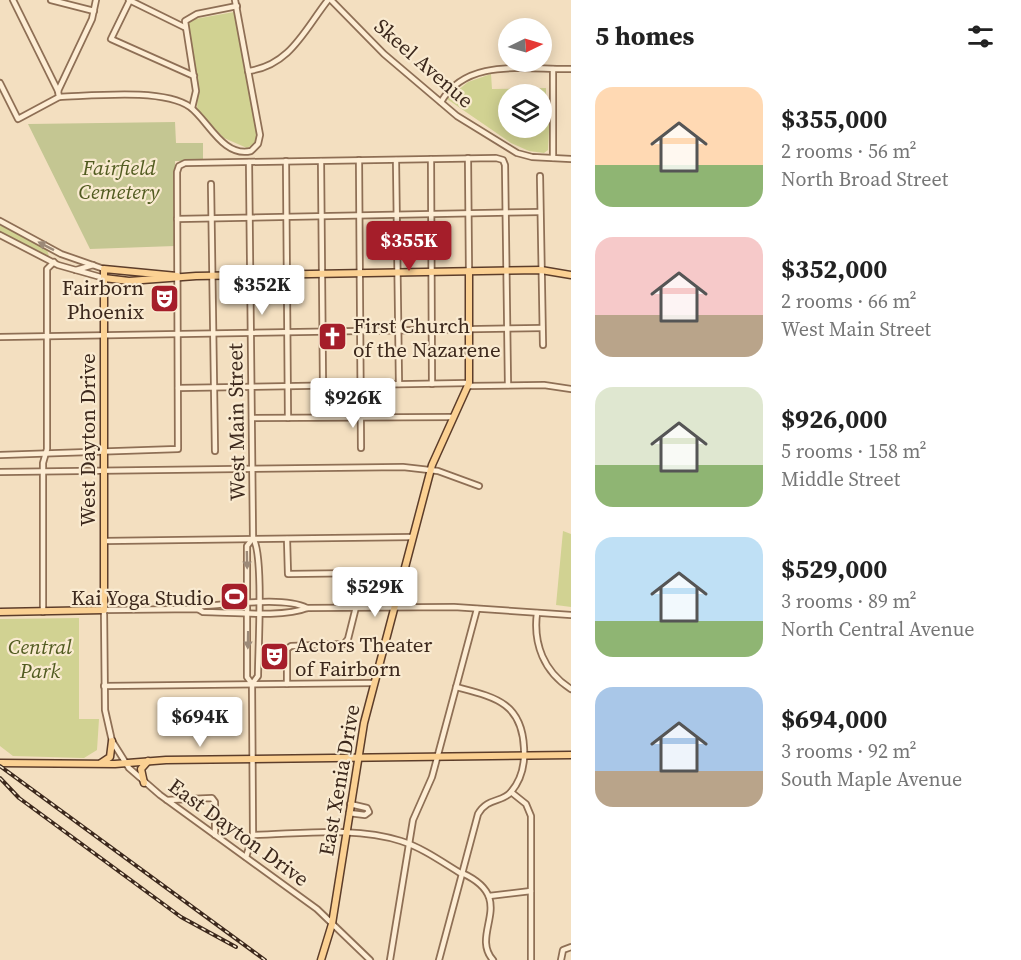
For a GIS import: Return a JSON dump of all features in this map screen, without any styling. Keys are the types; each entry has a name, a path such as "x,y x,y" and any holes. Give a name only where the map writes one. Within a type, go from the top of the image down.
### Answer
{"main road":[{"path":"104,269 177,276"},
{"name":"West Dayton Drive","path":"104,269 104,610"},
{"path":"104,278 129,280 177,276 541,270 571,275"},
{"path":"469,271 469,385"},
{"name":"East Xenia Drive","path":"321,960 332,924 358,758 374,683 430,470 469,385"},
{"path":"0,612 104,610"},
{"path":"99,764 108,759 112,741"},
{"path":"0,763 99,764 253,759 571,755"},
{"path":"144,783 141,770 149,761"}],"street":[{"path":"13,0 58,94"},
{"path":"51,0 94,11"},
{"path":"58,94 94,11 96,0"},
{"path":"184,27 129,0 111,39 194,76"},
{"path":"0,83 18,119 58,94 154,95 192,108 225,143 243,152 251,151 258,144 260,135 235,0"},
{"path":"248,71 270,65 287,54 330,0"},
{"name":"Skeel Avenue","path":"330,0 384,54 441,102 513,151 532,157 571,159"},
{"path":"192,108 196,99 194,76 184,27 185,21 190,16 237,6"},
{"path":"553,69 553,158"},
{"path":"441,102 452,87 479,71 571,69"},
{"path":"468,158 469,271"},
{"path":"0,455 178,448 177,172 179,166 185,163 468,158 503,160 506,213 508,385"},
{"path":"431,159 432,384"},
{"path":"359,160 361,448"},
{"path":"396,160 399,384"},
{"path":"321,161 323,386"},
{"name":"West Main Street","path":"249,162 253,538 258,546 258,676 252,684 247,677 247,546 253,538"},
{"path":"286,162 288,418"},
{"path":"540,176 543,345"},
{"path":"211,184 215,451"},
{"path":"177,219 540,212"},
{"path":"0,221 61,254 104,269"},
{"path":"0,235 54,262 104,278"},
{"path":"43,612 47,269 54,262"},
{"path":"74,270 93,265"},
{"path":"0,337 542,328"},
{"path":"178,388 432,384 544,385 571,389"},
{"path":"252,418 453,417"},
{"path":"0,472 403,467 430,470 479,486"},
{"path":"104,541 413,537"},
{"path":"286,539 288,574 363,573 366,607"},
{"path":"104,610 198,609 202,606 248,604 291,604 307,608"},
{"path":"287,684 287,649 291,646 344,644 348,639 356,607"},
{"path":"198,609 203,612 248,613 291,612 307,608 394,607 571,615"},
{"path":"390,960 412,820 430,783 477,609"},
{"name":"East Dayton Drive","path":"104,610 105,710 112,741 125,763 144,783 166,800 317,909 370,960"},
{"path":"537,613 537,637 543,660 556,678 571,689"},
{"path":"104,686 374,683"},
{"path":"246,857 253,834 252,684"},
{"path":"439,960 480,811 489,801 511,792 523,770 525,756 522,728 510,708 493,697 456,687"},
{"path":"511,792 526,804 531,814 531,960"},
{"path":"166,800 213,798 215,801 215,835"},
{"path":"349,813 365,815 369,812 367,808 350,804"},
{"path":"253,834 346,833 379,836 408,844 479,883 489,896 491,906 487,948 493,960"},
{"path":"489,896 531,891"},
{"path":"561,960 563,950 571,947"}],"green space":[{"path":"234,12 258,133 255,143 247,148 224,138 197,110 198,88 187,24 195,19"},
{"path":"491,74 492,89 498,89 498,134 447,99 468,82"},
{"name":"Fairfield Cemetery","path":"175,122 176,143 203,143 203,161 175,161 175,246 90,249 28,124"},
{"path":"504,138 549,138 548,150 544,153 529,151"},
{"path":"0,225 47,250 49,256 0,232"},
{"path":"563,531 571,534 571,607 556,605"},
{"name":"Central Park","path":"79,618 79,719 99,719 97,750 84,758 13,756 0,746 0,619"}],"railway":[{"path":"0,766 265,960"},
{"path":"0,778 19,798 181,917 236,947"}],"place":[{"name":"Fairborn Phoenix","path":"165,299"},
{"name":"First Church of the Nazarene","path":"332,337"},
{"name":"Kai Yoga Studio","path":"235,597"},
{"name":"Actors Theater of Fairborn","path":"274,656"}]}
